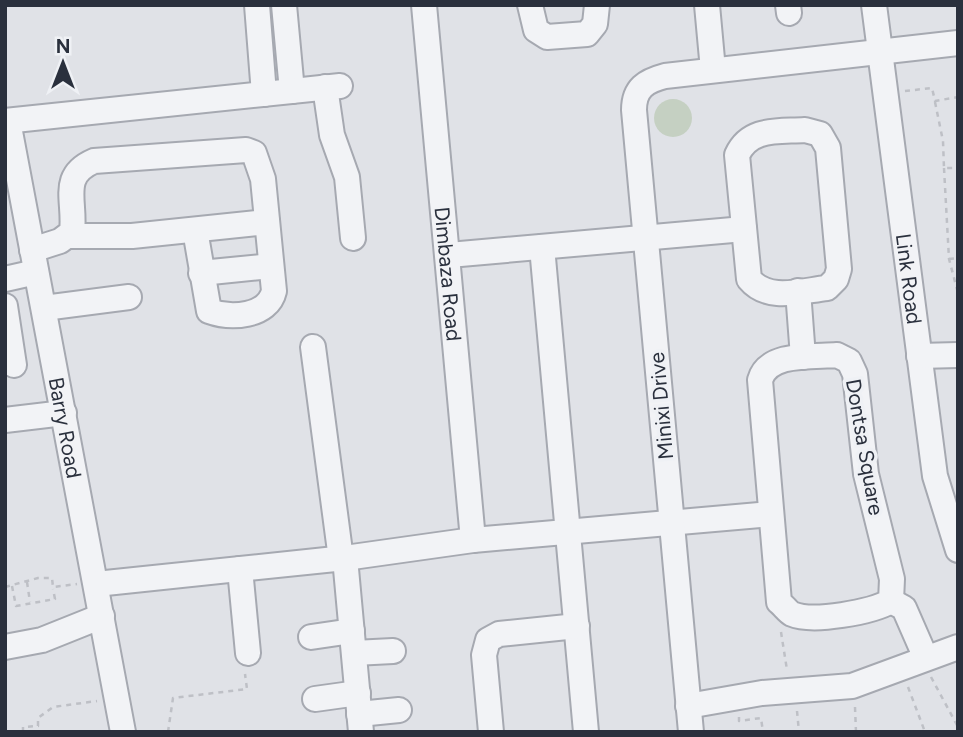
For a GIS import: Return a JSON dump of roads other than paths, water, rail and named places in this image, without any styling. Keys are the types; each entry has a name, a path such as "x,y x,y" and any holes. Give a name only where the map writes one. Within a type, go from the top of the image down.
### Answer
{"street":[{"path":"257,5 264,94"},
{"path":"284,5 292,91"},
{"name":"Dimbaza Road","path":"424,5 473,540"},
{"path":"530,5 537,30 547,37 587,34 595,24 597,5"},
{"path":"706,5 713,70 958,43"},
{"name":"Link Road","path":"874,5 935,476 958,550"},
{"name":"Minixi Drive","path":"691,732 634,100 645,83 665,76 713,70"},
{"path":"7,121 332,87 332,135 347,177 353,238"},
{"name":"Barry Road","path":"7,121 123,732"},
{"path":"806,130 820,134 828,148 839,269 836,279 827,288 767,294 749,279 744,229 737,155 743,142 755,134 806,130"},
{"path":"5,279 69,236 73,227 72,181 80,167 94,162 233,149 254,153 262,179 274,291 268,306 263,310 238,314 209,311 195,230"},
{"path":"69,236 107,237 267,222"},
{"path":"449,255 744,229"},
{"path":"542,247 586,732"},
{"path":"201,273 271,266"},
{"path":"798,292 803,357"},
{"path":"44,308 129,297"},
{"path":"5,306 14,365"},
{"path":"313,347 343,558 359,713"},
{"name":"Dontsa Square","path":"837,355 849,361 855,374 866,474 892,579 891,601 875,610 820,616 792,614 779,602 771,514 760,380 763,369 772,362 837,355"},
{"path":"919,356 958,355"},
{"path":"5,420 64,413"},
{"path":"96,584 343,558 473,540 771,514"},
{"path":"240,569 247,653"},
{"path":"891,601 904,608 927,665"},
{"path":"5,647 42,640 102,616"},
{"path":"491,732 484,655 488,640 499,634 577,626"},
{"path":"311,637 353,642 393,651"},
{"path":"688,706 790,690 852,685 901,667 927,665 958,647"},
{"path":"315,699 359,713 399,710"}]}
